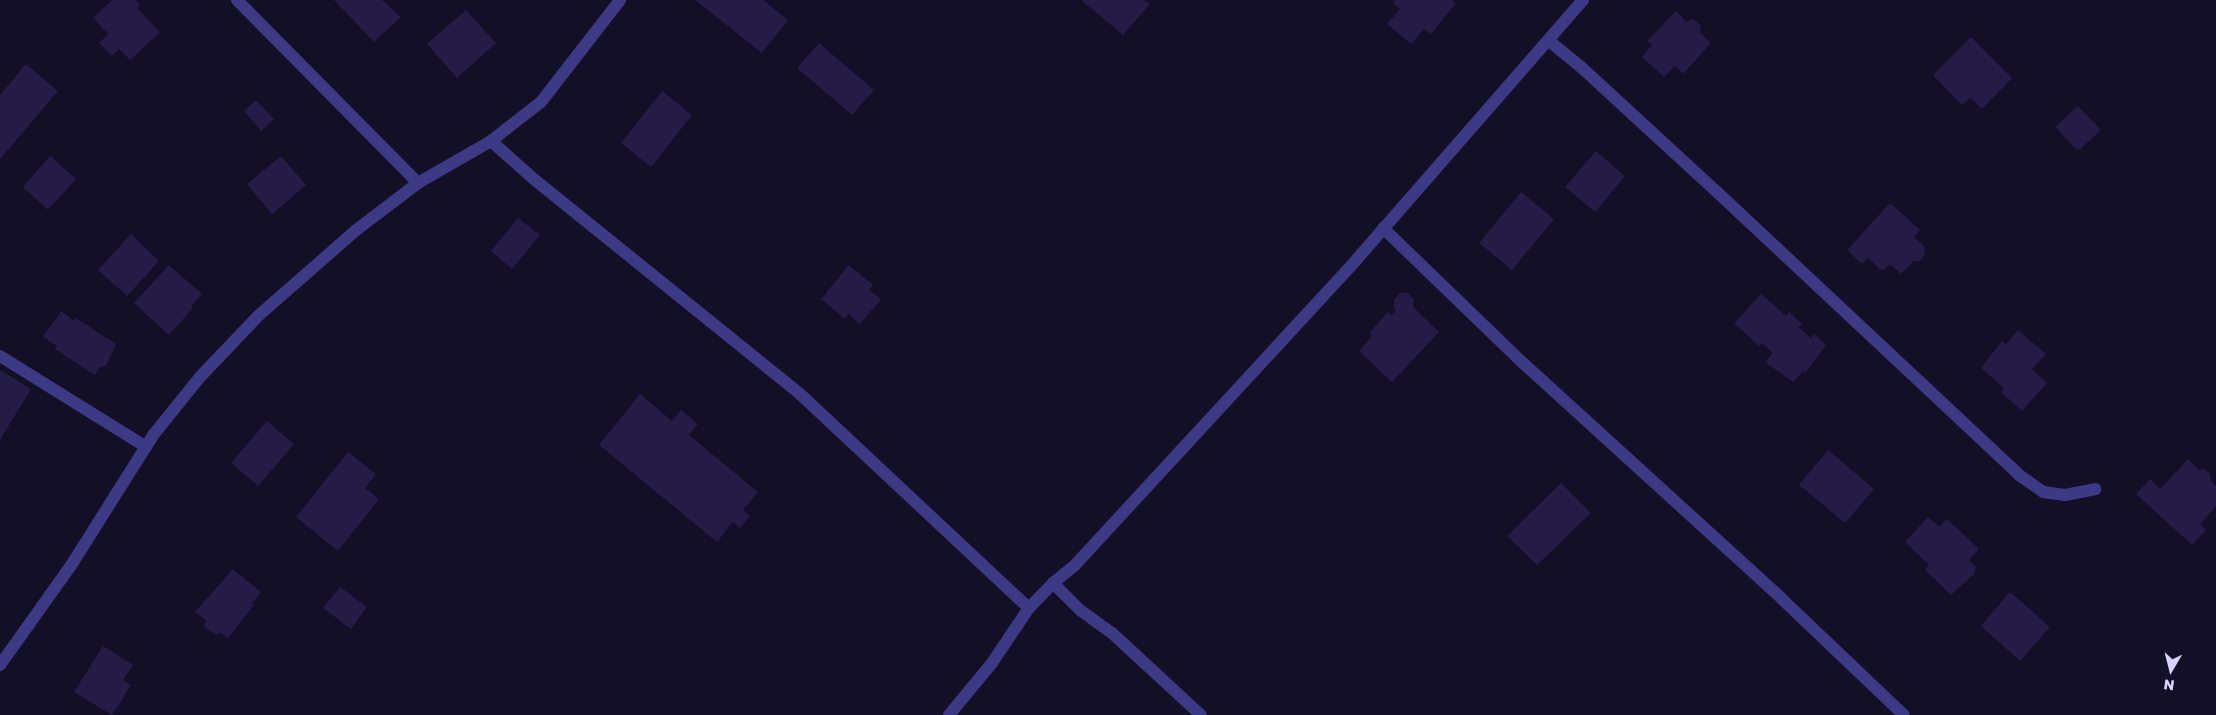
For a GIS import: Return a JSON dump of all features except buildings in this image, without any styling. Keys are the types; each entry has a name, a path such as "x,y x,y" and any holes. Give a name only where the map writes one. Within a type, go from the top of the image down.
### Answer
{"street":[{"path":"237,0 418,183"},
{"path":"0,665 72,564 146,447 200,377 258,316 342,242 418,183 491,141 541,102 620,0"},
{"path":"949,715 992,663 1029,608 1053,583 1075,566 1383,228 1583,0"},
{"path":"1548,40 1666,146 2018,474 2043,492 2065,496 2095,490"},
{"path":"491,141 535,180 799,393 1029,608"},
{"path":"1383,228 1523,363 1782,599 1904,715"},
{"path":"0,356 146,447"},
{"path":"1053,583 1080,610 1112,633 1201,715"}]}
